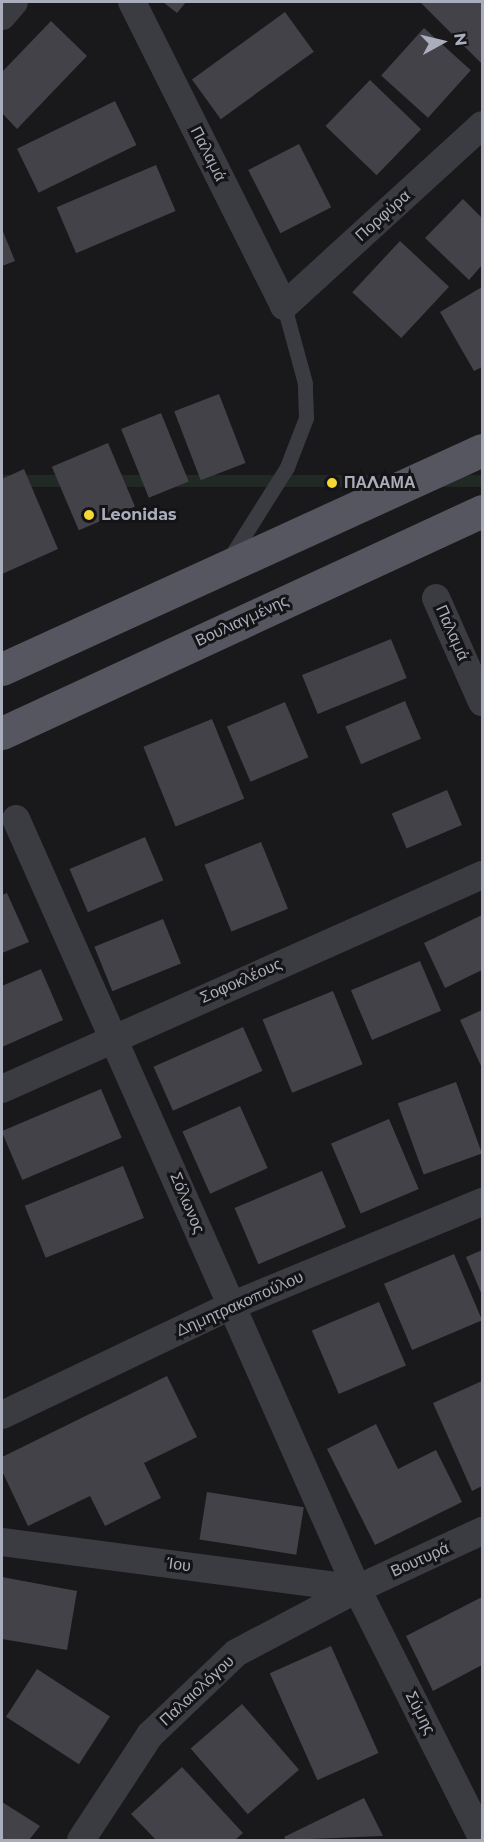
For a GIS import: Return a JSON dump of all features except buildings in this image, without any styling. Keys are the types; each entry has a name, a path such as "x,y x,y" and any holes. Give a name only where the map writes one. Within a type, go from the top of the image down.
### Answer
{"main road":[{"path":"2,669 483,450"},
{"name":"Βουλιαγμένης","path":"2,733 483,511"}],"street":[{"path":"2,16 14,2"},
{"name":"Παλαμά","path":"132,2 284,306"},
{"name":"Πορφύρα","path":"284,306 483,125"},
{"name":"Παλαμά","path":"436,598 483,702"},
{"name":"Σόλωνος","path":"16,819 115,1036 231,1306 357,1589"},
{"name":"Σοφοκλέους","path":"2,1089 115,1036 483,875"},
{"name":"Δημητρακοπούλου","path":"2,1415 231,1306 483,1202"},
{"name":"Βουτυρά","path":"357,1589 483,1531"},
{"name":"Ίου","path":"2,1542 357,1589"},
{"name":"Σύμης","path":"357,1589 483,1837"},
{"name":"Παλαιολόγου","path":"81,1840 150,1735 236,1653 357,1589"}],"lane":[{"path":"225,567 236,540 287,467 306,418 305,382 284,306"}],"shaded area":[{"path":"2,475 482,475 482,487 2,487"}],"place":[{"name":"ΠΑΛΑΜΑ","path":"332,483"},
{"name":"Leonidas","path":"89,515"}]}
